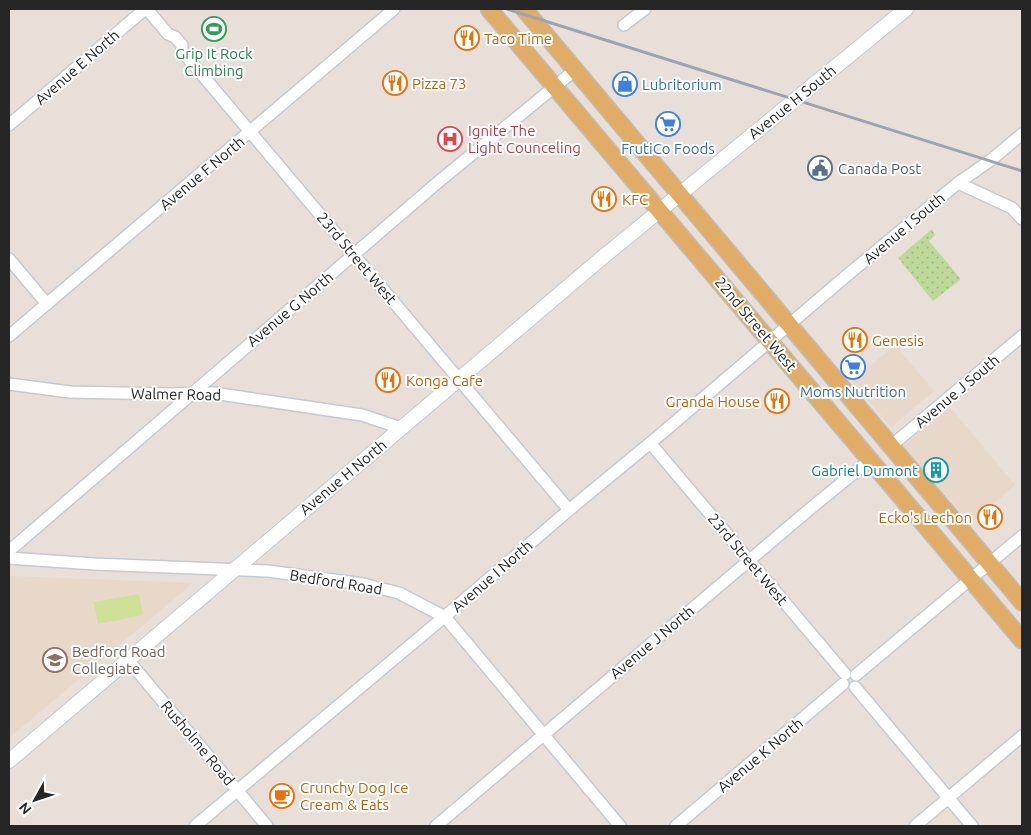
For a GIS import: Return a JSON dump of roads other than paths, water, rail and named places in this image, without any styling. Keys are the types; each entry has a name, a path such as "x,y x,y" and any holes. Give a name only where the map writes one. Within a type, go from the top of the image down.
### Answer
{"main road":[{"name":"22nd Street West","path":"489,9 1022,640"},
{"name":"22nd Street West","path":"524,9 1022,602"}],"street":[{"name":"Avenue E North","path":"9,125 146,9"},
{"name":"23rd Street West","path":"146,9 168,34 175,37 182,45 182,51 569,510"},
{"name":"Avenue F North","path":"9,336 394,9"},
{"path":"624,25 644,9"},
{"name":"Avenue H South","path":"678,194 906,9"},
{"name":"Avenue G North","path":"9,551 437,183 575,70"},
{"name":"Avenue I South","path":"789,326 958,183 1022,134"},
{"path":"958,183 1012,208 1022,219"},
{"name":"Avenue H North","path":"9,761 678,194"},
{"path":"9,259 47,304"},
{"name":"Avenue I North","path":"195,826 789,326"},
{"name":"Avenue J South","path":"891,446 1022,336"},
{"name":"Walmer Road","path":"9,384 70,392 213,393 362,415 401,428"},
{"name":"23rd Street West","path":"650,444 750,560 972,826"},
{"name":"Avenue J North","path":"436,826 870,460"},
{"name":"Avenue K North","path":"676,826 1022,536"},
{"name":"Bedford Road","path":"9,558 94,564 236,568 363,584 399,592 445,617 620,826"},
{"name":"Rusholme Road","path":"128,660 268,826"},
{"path":"915,826 1022,736"}],"railway":[{"path":"507,9 1022,171"}],"place":[{"name":"Grip It Rock Climbing","path":"214,29"},
{"name":"Taco Time","path":"467,38"},
{"name":"Pizza 73","path":"395,83"},
{"name":"Lubritorium","path":"625,84"},
{"name":"FrutiCo Foods","path":"668,124"},
{"name":"Ignite The Light Counceling","path":"450,139"},
{"name":"Canada Post","path":"820,168"},
{"name":"KFC","path":"604,199"},
{"name":"Genesis","path":"855,340"},
{"name":"Moms Nutrition","path":"853,367"},
{"name":"Konga Cafe","path":"388,380"},
{"name":"Granda House","path":"777,401"},
{"name":"Gabriel Dumont","path":"936,470"},
{"name":"Ecko's Lechon","path":"990,517"},
{"name":"Bedford Road Collegiate","path":"55,660"},
{"name":"Crunchy Dog Ice Cream & Eats","path":"282,796"}]}
